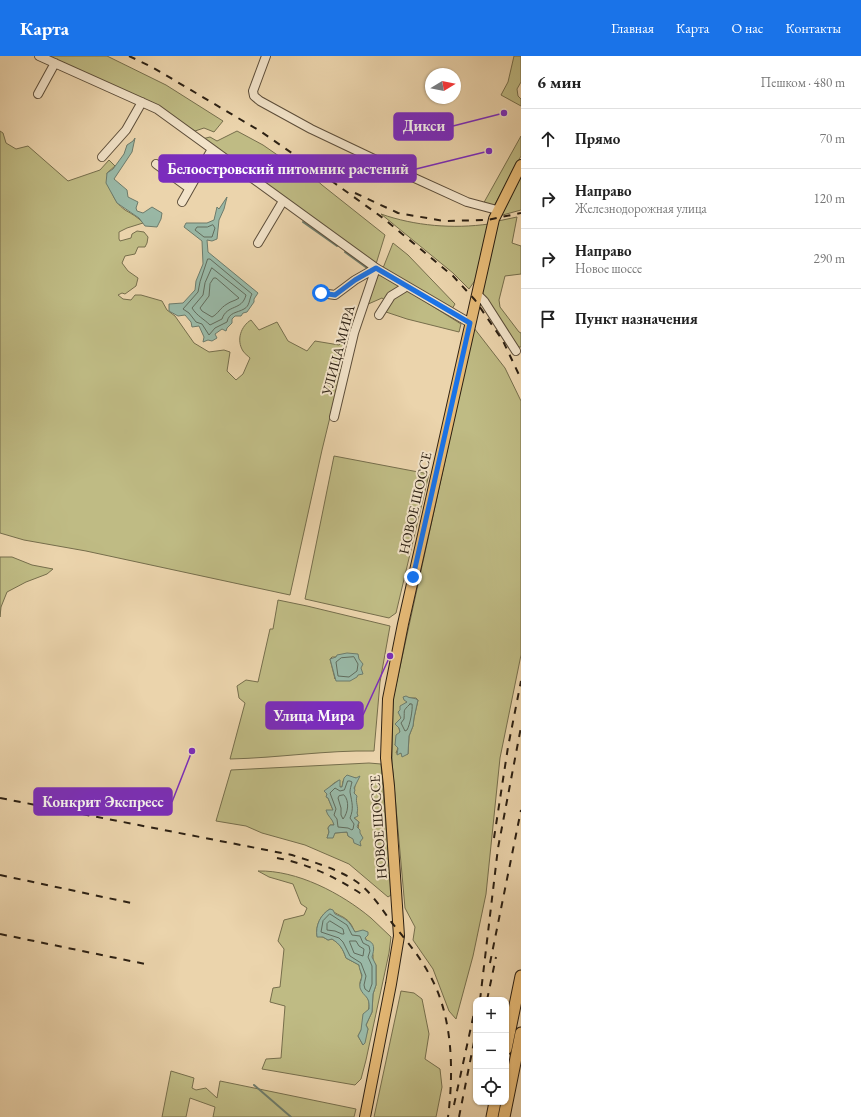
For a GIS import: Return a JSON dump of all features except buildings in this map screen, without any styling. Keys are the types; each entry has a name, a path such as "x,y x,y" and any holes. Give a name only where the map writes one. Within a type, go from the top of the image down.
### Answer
{"highway":[{"path":"509,1034 521,976"},
{"path":"504,1117 521,1033"},
{"path":"492,1117 494,1105"}],"main road":[{"name":"НОВОЕ ШОССЕ","path":"365,1117 399,936 386,758 388,699 403,624 494,219 521,165"}],"street":[{"path":"39,56 157,109 376,268 470,323"},
{"path":"266,56 253,91 254,96 260,101 311,129 467,202 498,210"},
{"path":"38,94 55,63"},
{"path":"102,157 126,130 142,102"},
{"path":"182,202 212,149"},
{"path":"156,164 189,188"},
{"path":"258,243 283,201"},
{"path":"321,293 335,295 355,280 376,268"},
{"name":"УЛИЦА МИРА","path":"334,417 354,333 376,268"},
{"path":"379,315 391,296 404,288 406,285"},
{"path":"477,294 484,302 516,351"}],"shaded area":[{"path":"49,56 107,56 166,85 223,121 214,132 204,128 195,131 158,107"},
{"path":"514,56 521,56 521,82 517,89 518,96 521,99 521,106 501,95 508,82"},
{"path":"0,131 3,133 6,143 16,149 28,146 68,181 100,170 109,160 115,166 107,173 114,198 125,210 137,217 143,223 119,232 119,239 120,241 131,238 132,234 137,231 144,232 148,237 145,247 138,247 135,254 125,256 122,263 128,271 138,278 136,286 125,294 122,293 118,295 123,299 131,300 135,295 141,295 162,301 167,310 175,316 194,343 209,352 224,350 230,352 227,371 236,380 243,374 250,358 245,354 241,347 240,338 242,330 251,320 259,330 277,322 288,341 307,351 315,341 339,345 350,335 322,450 290,595 86,551 24,540 0,533"},
{"path":"237,131 263,145 302,172 311,175 385,235 376,264 202,139 210,137 217,141"},
{"path":"521,136 521,156 493,208 482,206"},
{"path":"521,172 521,210 499,216"},
{"path":"381,214 421,224 462,226 489,224 476,279 469,289 453,273"},
{"path":"517,217 512,243 521,246 521,274 505,276 499,300 500,307 521,333 521,347 518,347 481,295 498,221"},
{"path":"393,243 408,255 455,304 452,309 383,268"},
{"path":"379,273 461,324 459,332 407,319 386,312 389,303 382,298 366,305"},
{"path":"474,328 505,368 521,401 521,655 500,758 486,894 473,956 456,1019 449,1011 433,969 413,940 415,927 405,908 392,762 393,699","holes":["408,698 416,698 418,700 413,726 409,736 408,754 396,753 398,748 395,745 400,732 399,728 401,717"]},
{"path":"334,456 429,474 396,613 389,618 305,599"},
{"path":"0,557 12,557 32,565 53,569 47,574 26,582 7,592 1,607 0,617"},
{"path":"278,600 390,626 380,682 374,751 230,759 245,703 239,698 237,686 246,680 258,682 270,629 273,629","holes":["332,657 336,657 335,679 330,659"]},
{"path":"369,763 381,764 391,895 388,897 349,864 305,845 262,833 246,826 216,821 231,770","holes":["346,777 356,778 354,793 357,813 354,818 359,822 358,827 360,842 348,836 347,832 335,833 327,838 329,832 328,828 330,825 334,825 333,810 327,797 329,789 331,785 338,781 340,787 342,787 343,781"]},
{"path":"258,871 288,874 318,885 359,909 391,937 389,953 366,1060 361,1079 355,1085 262,1069 266,1059 281,1058 285,1006 270,1002 273,988 280,987 284,949 278,941 284,920 304,915 307,908 301,904 293,884 269,877","holes":["330,909 348,921 355,932 368,935 365,937 373,955 373,961 376,965 376,985 373,994 372,1012 366,1025 368,1029 363,1045 358,1036 367,1015 369,1002 360,985 362,977 359,965 346,958 341,947 335,941 317,936 317,928 321,917"]},
{"path":"401,991 414,993 422,999 429,1034 425,1059 440,1069 442,1087 436,1117 374,1117"},
{"path":"171,1071 194,1078 192,1088 196,1090 206,1088 217,1098 220,1081 356,1109 354,1117 213,1117 215,1107 190,1098 186,1117 162,1117"}],"water":[{"path":"135,138 132,152 114,179 127,190 128,197 138,202 136,208 137,211 143,213 152,207 162,213 157,227 145,226 139,218 117,203 106,183 107,173 113,169 124,154 127,145"},
{"path":"227,197 219,220 217,239 212,241 207,240 208,252 258,293 247,312 243,313 241,316 235,316 226,331 222,329 215,334 217,338 212,341 208,340 203,342 204,337 199,326 192,327 191,322 185,315 178,316 169,311 169,304 183,303 195,290 196,281 203,264 202,241 184,227 186,223 207,223 214,220 217,207 219,209"},
{"path":"347,653 358,654 359,659 363,664 361,668 363,674 358,675 350,681 336,681 330,659 336,657 337,655"},
{"path":"406,696 418,700 413,726 409,736 408,754 402,757 401,753 397,755 398,748 395,745 396,735 400,732 399,728 395,724 401,718 398,712 400,710 400,706 407,702 403,697"},
{"path":"347,775 356,778 360,776 354,788 354,793 357,796 358,816 354,818 359,822 357,827 363,838 360,842 361,846 354,843 353,839 348,836 347,832 335,833 333,838 327,838 329,832 328,828 330,825 334,825 326,810 333,810 328,798 326,797 327,794 324,791 339,780 340,787 342,787 344,778"},
{"path":"330,909 333,910 335,914 347,921 355,932 363,930 368,932 368,935 365,938 373,944 374,947 372,957 376,965 376,985 373,994 372,1012 366,1025 368,1029 365,1043 363,1045 358,1036 361,1030 363,1014 369,1009 369,1001 360,988 362,975 359,965 346,958 341,947 332,939 328,940 323,937 317,937 319,920"}],"waterway":[{"path":"303,222 337,246"},
{"path":"345,252 367,268"},
{"path":"254,1085 291,1117"}],"railway":[{"path":"129,56 152,67 260,131 383,218 453,276 475,300 503,341 521,379"},
{"path":"355,193 398,213 444,221 487,220 521,213"},
{"path":"494,838 508,747 521,681"},
{"path":"480,997 498,848 521,727"},
{"path":"0,798 292,855 332,869 360,884 375,900 416,953 428,972 443,1006 450,1043 451,1062 448,1117"},
{"path":"490,963 521,810"},
{"path":"277,858 313,868 345,884 366,897"},
{"path":"0,875 136,904"},
{"path":"0,934 150,965"},
{"path":"488,997 496,957"},
{"path":"454,1105 473,1018"},
{"path":"459,1117 476,1033"}],"place":[{"name":"Дикси","path":"504,113"},
{"name":"Белоостровский питомник растений","path":"489,151"},
{"name":"Улица Мира","path":"390,656"},
{"name":"Конкрит Экспресс","path":"192,751"}],"route":[{"path":"321,293 335,295 355,280 376,268 470,323 413,577"}]}
